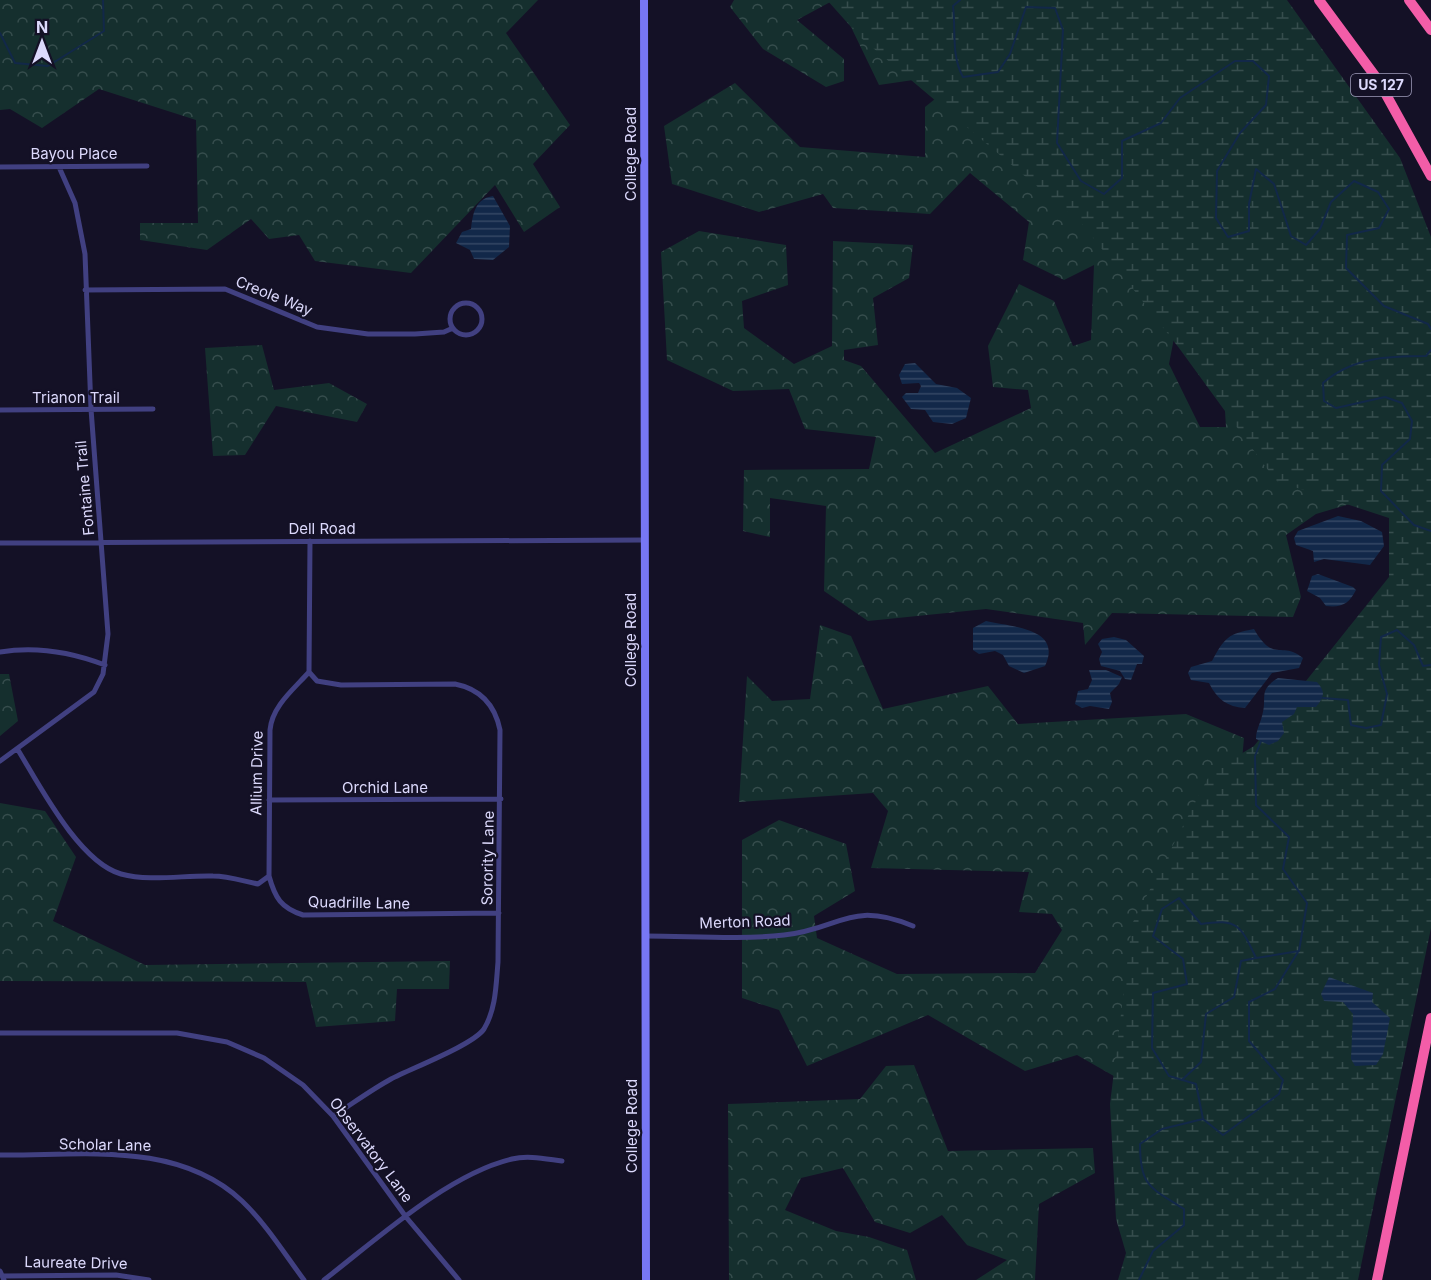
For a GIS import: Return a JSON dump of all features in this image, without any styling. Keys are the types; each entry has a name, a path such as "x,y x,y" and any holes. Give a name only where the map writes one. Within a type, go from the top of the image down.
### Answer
{"highway":[{"name":"US 127","path":"1319,0 1378,80 1431,176"},
{"path":"1409,0 1431,30"},
{"path":"1377,1280 1431,1018"}],"street":[{"name":"College Road","path":"644,0 646,1280"},
{"name":"Bayou Place","path":"0,167 147,166"},
{"name":"Fontaine Trail","path":"0,761 94,692 105,665 108,634 91,410 85,254 80,219 59,167"},
{"name":"Creole Way","path":"85,290 225,289 317,327 368,334 444,332 453,328"},
{"name":"Creole Way","path":"468,303 478,307 482,322 477,331 462,334 453,328 450,318 454,308 468,303"},
{"name":"Trianon Trail","path":"0,410 153,409"},
{"name":"Dell Road","path":"0,543 644,540"},
{"path":"309,672 310,541"},
{"path":"0,652 23,649 51,650 105,665"},
{"name":"Sorority Lane","path":"309,672 317,681 328,683 468,686 482,695 497,717 500,730 499,914 496,994 490,1016 482,1031 469,1041 389,1080 333,1116"},
{"name":"Allium Drive","path":"269,876 271,718 309,672"},
{"path":"18,750 85,852 110,870 146,876 225,876 258,884 269,876"},
{"name":"Orchid Lane","path":"269,800 501,799"},
{"name":"Quadrille Lane","path":"269,876 274,896 290,911 303,915 366,917 499,914"},
{"name":"Merton Road","path":"646,936 782,935 812,929 855,915 872,914 886,916 913,926"},
{"name":"Observatory Lane","path":"0,1034 177,1033 206,1036 247,1049 303,1085 333,1116 406,1216 459,1280"},
{"name":"Scholar Lane","path":"0,1155 155,1157 190,1168 212,1178 239,1198 254,1213 304,1280"},
{"path":"324,1280 406,1216 437,1195 481,1171 511,1159 526,1157 562,1161"},
{"name":"Laureate Drive","path":"2,1276 116,1275 149,1280"}],"green space":[{"path":"0,0 538,0 506,33 570,125 533,164 560,207 524,232 495,185 411,273 315,261 299,235 269,239 251,219 207,250 140,240 140,223 198,223 196,120 99,89 42,128 10,109 0,110"},
{"path":"734,0 834,0 797,20 844,59 844,81 826,87 763,49 730,7"},
{"path":"827,0 1287,0 1400,158 1431,237 1431,928 1358,1280 1118,1280 1126,1253 1116,1219 1110,1104 1132,924 1211,772 1254,746 1389,577 1389,518 1276,481 1179,348 1084,226 860,37"},
{"path":"838,0 1274,0 1388,155 1431,265 1431,302 1426,309 1380,293 1355,249 1342,202 1304,220 1285,191 1270,203 1285,240 1296,259 1323,244 1348,296 1402,324 1416,339 1385,341 1412,370 1431,361 1431,411 1424,393 1299,387 1286,353 1294,283 1266,282 1251,324 1201,341 1210,315 1188,233 1164,233 1146,258 1179,312 1169,364 1200,427 1226,427 1223,379 1233,341 1267,348 1261,383 1273,417 1389,411 1404,434 1369,457 1370,498 1316,514 1286,535 1301,597 1293,617 1112,613 1085,645 1083,623 986,609 868,621 824,591 826,506 770,498 770,537 743,531 744,470 869,469 876,437 805,429 789,389 733,391 667,360 661,252 699,231 786,245 788,285 742,301 744,328 794,364 832,346 833,241 913,245 909,278 873,298 878,345 844,350 844,360 861,366 935,453 1031,408 1028,390 993,387 988,346 1019,284 1054,301 1073,346 1091,340 1094,265 1064,280 1023,260 1029,222 970,173 930,214 833,208 823,194 759,212 672,184 664,126 735,83 800,147 925,157 925,107 945,91 1049,184 1104,209 1134,166 1114,160 1075,157 1034,28 937,30 927,78 879,85"},
{"path":"262,345 274,390 329,383 367,404 357,422 276,406 245,455 213,456 205,348"},
{"path":"820,625 851,636 883,709 988,686 1018,724 1186,714 1244,738 1237,816 1133,1087 1077,1055 1025,1071 928,1015 807,1066 779,1010 742,998 742,840 779,820 846,844 855,891 814,916 817,938 897,974 1035,973 1062,930 1052,914 1019,912 1029,872 871,868 888,811 873,793 739,802 747,676 772,701 810,699"},
{"path":"0,674 9,674 18,721 0,736"},
{"path":"0,803 45,811 76,857 53,921 145,965 450,961 449,989 397,989 395,1021 316,1027 306,982 0,981"},
{"path":"914,1065 948,1151 1093,1148 1095,1173 1039,1204 1035,1280 976,1280 1007,1260 967,1245 942,1215 910,1233 875,1222 843,1168 801,1178 785,1210 836,1231 869,1237 907,1250 916,1280 729,1280 728,1104 860,1099 886,1066"}],"water":[{"path":"493,196 510,226 509,247 493,260 474,259 470,250 456,243 462,232 471,229 474,212 482,200"},
{"path":"915,363 936,384 957,388 971,398 966,418 952,424 933,422 925,410 911,409 902,397 906,393 918,393 921,386 919,383 902,384 899,375 905,364"},
{"path":"1338,516 1361,521 1382,532 1384,546 1370,565 1324,559 1314,562 1313,551 1296,545 1294,538 1298,531"},
{"path":"1318,574 1356,590 1344,604 1326,606 1320,598 1307,591 1312,576"},
{"path":"986,621 1021,628 1041,637 1047,644 1049,653 1045,666 1024,673 1009,666 1003,655 995,651 979,654 973,650 973,628"},
{"path":"1254,629 1261,640 1272,649 1289,651 1303,658 1299,668 1272,673 1245,708 1223,701 1215,694 1209,683 1191,680 1188,673 1191,667 1212,661 1228,638"},
{"path":"1114,637 1126,640 1144,656 1142,664 1137,664 1131,680 1125,679 1120,671 1101,666 1099,659 1102,652 1098,644 1102,639"},
{"path":"1089,670 1106,670 1122,677 1110,693 1112,702 1109,709 1090,706 1082,708 1075,704 1078,691 1088,689 1092,680"},
{"path":"1278,678 1317,682 1323,695 1316,707 1297,707 1294,714 1282,722 1284,733 1278,741 1269,745 1256,739 1256,736 1264,709 1265,691"},
{"path":"1329,977 1373,993 1372,1002 1390,1018 1383,1054 1376,1065 1355,1066 1351,1059 1353,1014 1343,1002 1324,1001 1321,994"}],"waterway":[{"path":"0,33 15,63 48,66 104,31 103,0"},
{"path":"960,0 953,6 955,52 963,77 998,72 1010,54 1026,7 1055,8 1063,30 1057,143 1081,181 1104,194 1122,178 1122,141 1161,123 1180,98 1235,61 1253,61 1269,76 1266,105 1240,133 1217,171 1216,218 1228,237 1249,231 1249,204 1256,169 1274,184 1291,236 1306,245 1320,229 1331,202 1354,181 1378,192 1389,209 1379,228 1347,235 1346,268 1384,306 1428,324 1431,329"},
{"path":"1431,350 1426,356 1385,358 1359,363 1335,374 1323,383 1324,401 1336,408 1385,397 1402,403 1412,421 1410,439 1382,465 1381,491 1414,525 1431,531"},
{"path":"1323,698 1348,700 1351,725 1366,728 1381,725 1387,694 1379,665 1381,637 1397,630 1414,645 1423,666 1431,665"},
{"path":"1139,1280 1153,1251 1184,1225 1184,1209 1155,1190 1145,1178 1140,1158 1140,1144 1162,1129 1203,1119 1196,1084 1169,1076 1152,1048 1153,993 1187,984 1183,959 1153,936 1162,909 1179,898 1201,924 1223,922 1237,927 1246,938 1256,958 1299,951 1307,903 1283,869 1289,837 1256,805 1255,756 1261,741"},
{"path":"1203,1119 1223,1135 1279,1094 1283,1080 1249,1041 1249,1002 1275,989 1298,952"},
{"path":"1182,1080 1201,1062 1206,1014 1234,997 1241,961 1256,958"}]}
